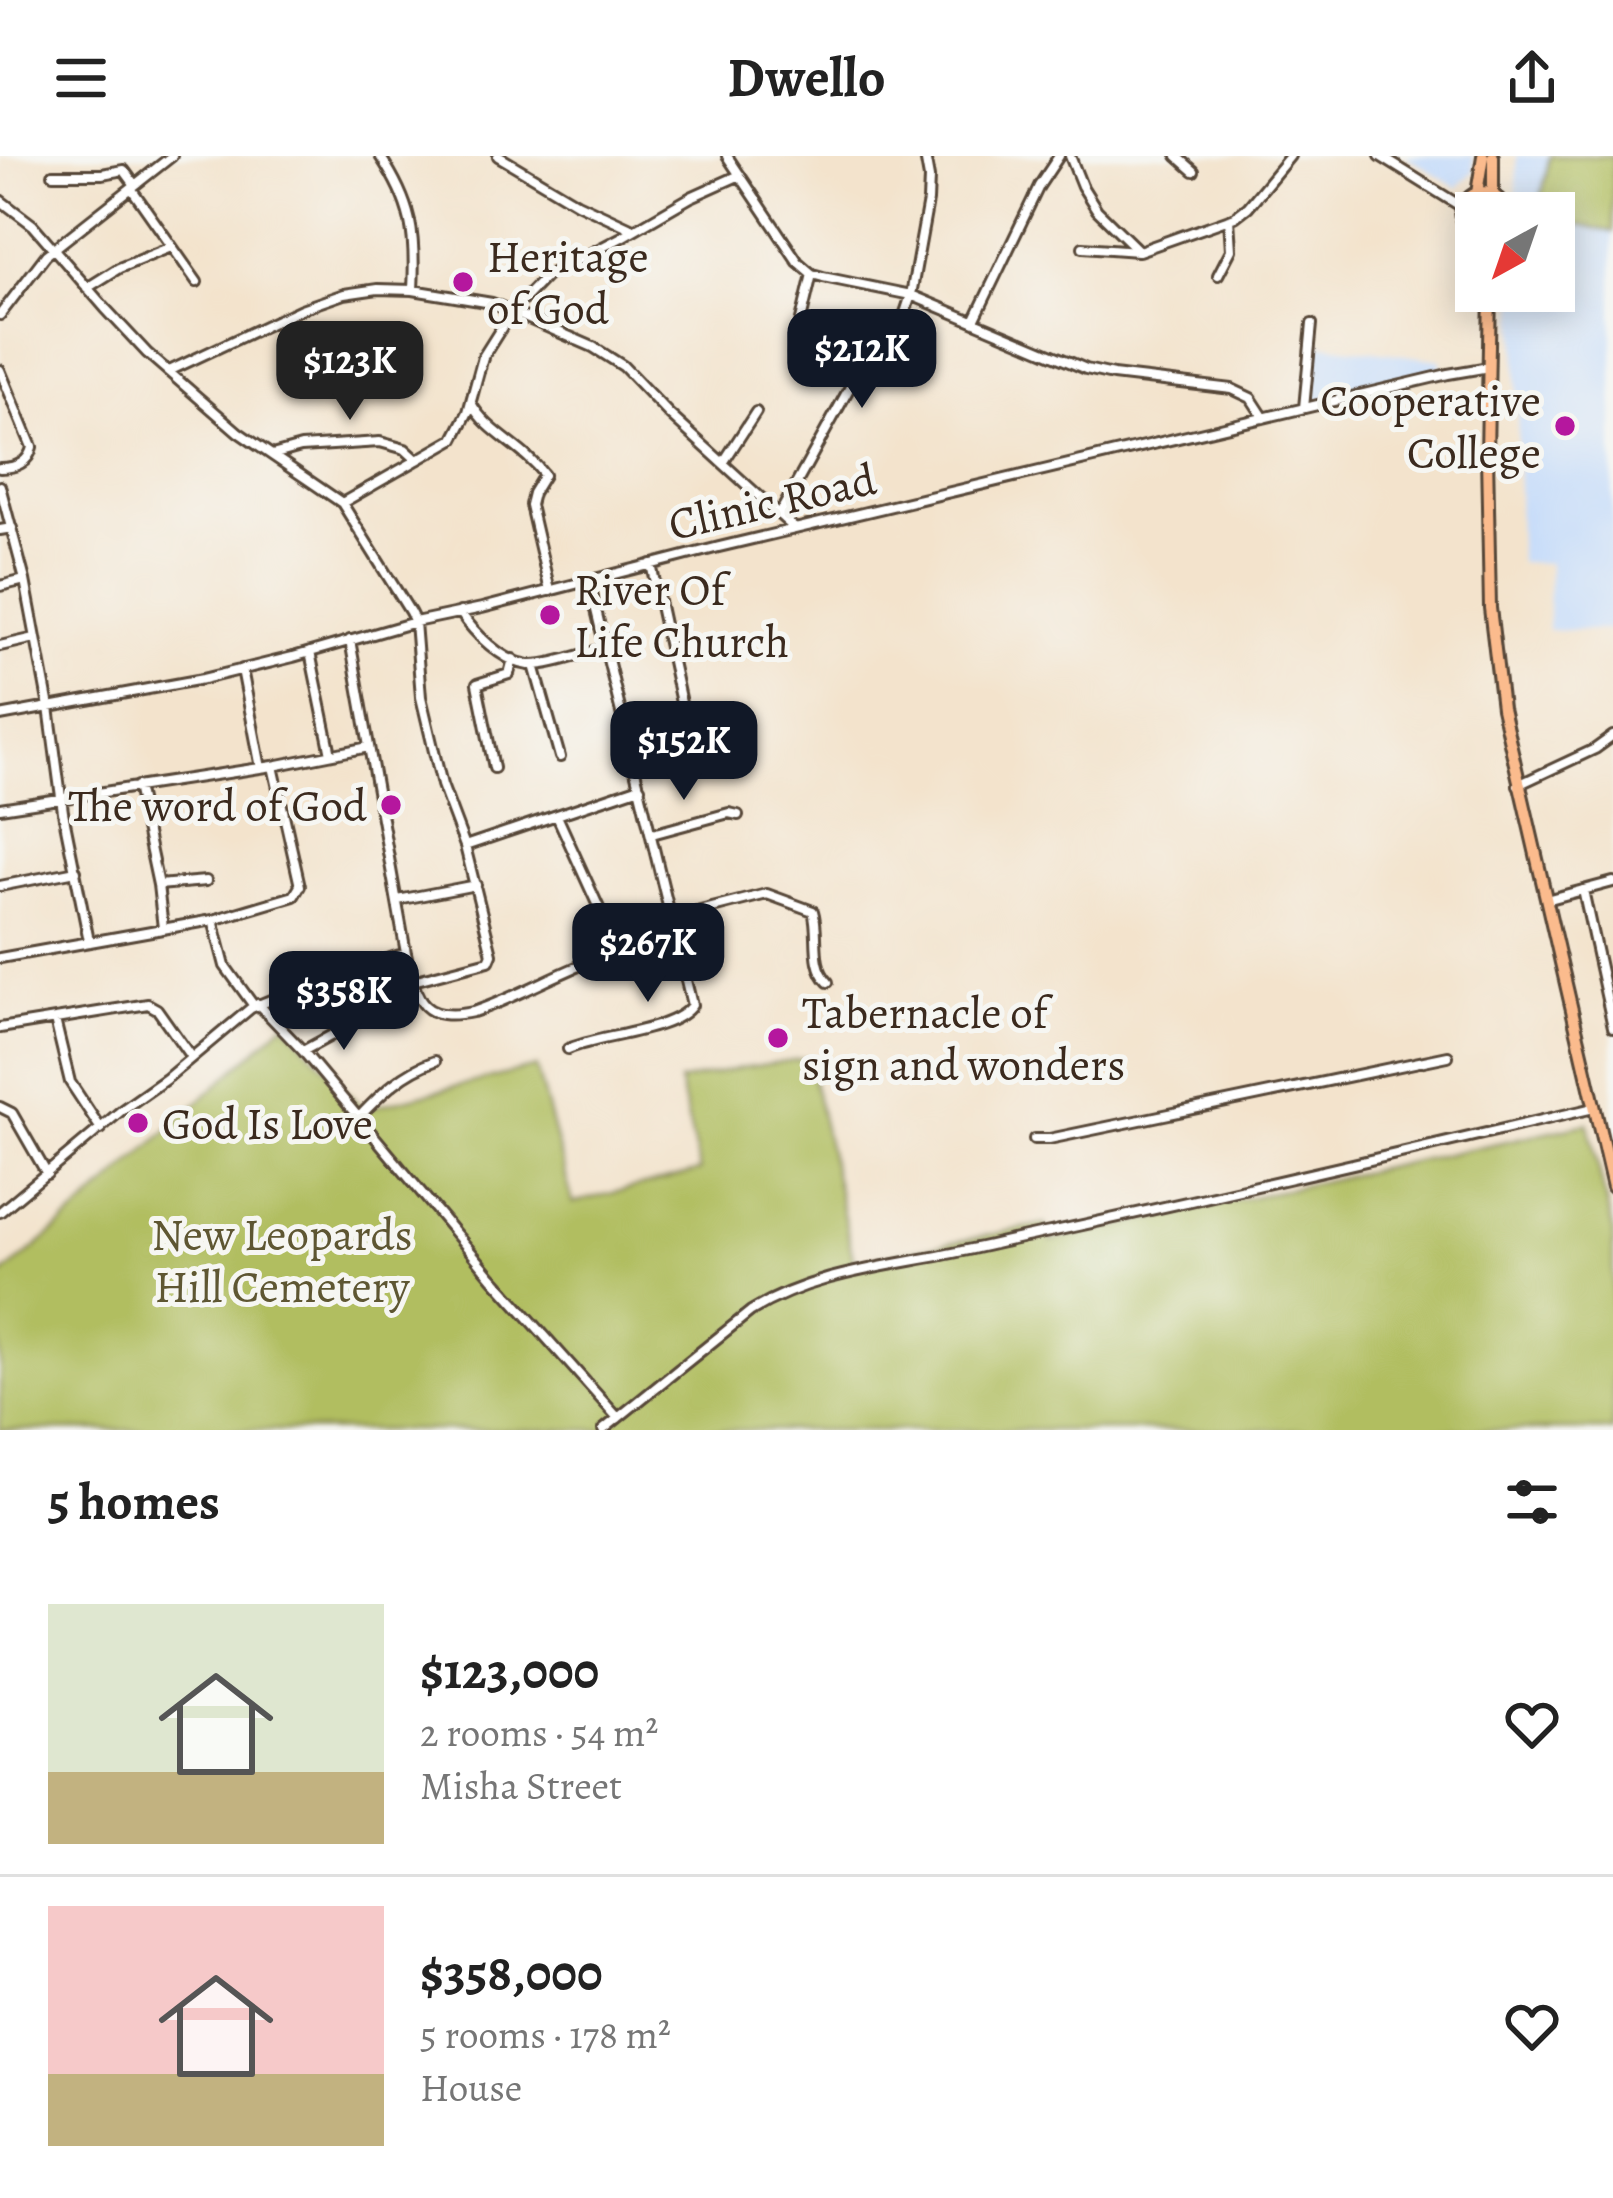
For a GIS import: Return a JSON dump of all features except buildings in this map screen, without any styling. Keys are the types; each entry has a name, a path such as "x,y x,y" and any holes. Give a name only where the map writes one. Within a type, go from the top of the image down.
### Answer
{"main road":[{"path":"1477,192 1483,156"},
{"path":"1493,156 1493,192"},
{"path":"1490,312 1490,608 1504,725 1613,1187"}],"street":[{"path":"0,315 54,248 172,156"},
{"path":"380,156 409,213 413,290"},
{"path":"498,156 577,203 634,229"},
{"path":"728,156 798,262 812,274 911,295 1086,369 1232,389 1251,398 1264,418"},
{"path":"779,515 856,376 898,324 911,295 928,201 925,156"},
{"path":"974,322 1039,186 1059,156"},
{"path":"1070,156 1097,211 1139,251"},
{"path":"1178,156 1193,171"},
{"path":"1082,247 1139,251 1229,220 1248,207 1290,156"},
{"path":"1380,156 1455,203"},
{"path":"53,174 124,170 197,282"},
{"path":"342,503 454,439 471,403 483,357 512,311 555,269 740,176"},
{"path":"0,200 54,248 147,352 221,418 342,503 415,622 421,697 442,785 476,885 492,958 413,981"},
{"path":"1218,275 1232,250 1229,220"},
{"path":"87,288 119,268 171,247"},
{"path":"793,354 812,274"},
{"path":"169,371 330,298 377,289 470,298 512,311 623,366 795,529"},
{"path":"1304,408 1312,324"},
{"name":"Clinic Road","path":"0,716 242,669 795,529 1489,367"},
{"path":"0,370 32,447 20,464 0,468"},
{"path":"471,403 483,422 508,438 544,475 530,505 550,591"},
{"path":"723,463 756,412"},
{"path":"272,455 301,447 380,442 405,449 417,460"},
{"path":"0,486 25,580 89,941"},
{"path":"0,530 12,528"},
{"path":"635,765 684,749 689,740 651,564"},
{"path":"0,586 25,580"},
{"path":"568,1049 668,1022 688,1012 692,1000 589,581"},
{"path":"460,612 479,638 524,664 606,648"},
{"path":"0,646 35,638"},
{"path":"350,640 419,1002 430,1010 458,1015 492,1006 619,952 649,944 679,944"},
{"path":"310,652 331,754"},
{"path":"494,768 476,684 508,674 514,659"},
{"path":"534,665 560,757"},
{"path":"242,669 261,768"},
{"path":"1518,785 1613,736"},
{"path":"0,808 369,747"},
{"path":"0,958 213,920 299,892 274,766"},
{"path":"137,786 163,928"},
{"path":"465,846 640,787"},
{"path":"652,834 728,813 738,815"},
{"path":"556,816 619,952"},
{"path":"0,886 76,871"},
{"path":"158,885 206,880"},
{"path":"1546,900 1613,882"},
{"path":"398,900 476,885"},
{"path":"1582,890 1613,1028"},
{"path":"673,918 767,894 813,911 820,974 828,982"},
{"path":"213,920 224,967 303,1051 492,1277 618,1418"},
{"path":"0,1212 256,1005 406,953"},
{"path":"0,1028 153,1006 190,1057"},
{"path":"303,1051 363,1018"},
{"path":"56,1019 70,1082 100,1129"},
{"path":"1034,1139 1448,1056"},
{"path":"359,1117 414,1068 436,1061"},
{"path":"0,1107 12,1113 47,1174"},
{"path":"603,1430 751,1310 808,1284 854,1270 1072,1227 1594,1108"}],"shaded area":[{"path":"1405,156 1473,156 1474,171 1457,188"},
{"name":"Cooperative College","path":"1517,156 1613,156 1613,630 1548,630 1549,563 1519,562 1516,312 1575,312 1575,192 1516,192"},
{"path":"1314,343 1441,360 1440,372 1312,404"}],"green space":[{"path":"1550,156 1613,156 1613,232 1575,224 1575,192 1542,192"},
{"name":"New Leopards Hill Cemetery","path":"285,1023 363,1109 536,1067 573,1203 700,1171 679,1082 808,1058 854,1262 1045,1224 1051,1241 1588,1123 1613,1232 1613,1430 0,1430 0,1277"}],"place":[{"name":"Heritage of God","path":"463,282"},
{"name":"Cooperative College","path":"1565,426"},
{"name":"River Of Life Church","path":"550,615"},
{"name":"The word of God","path":"391,805"},
{"name":"Tabernacle of sign and wonders","path":"778,1038"},
{"name":"God Is Love","path":"138,1123"}]}
